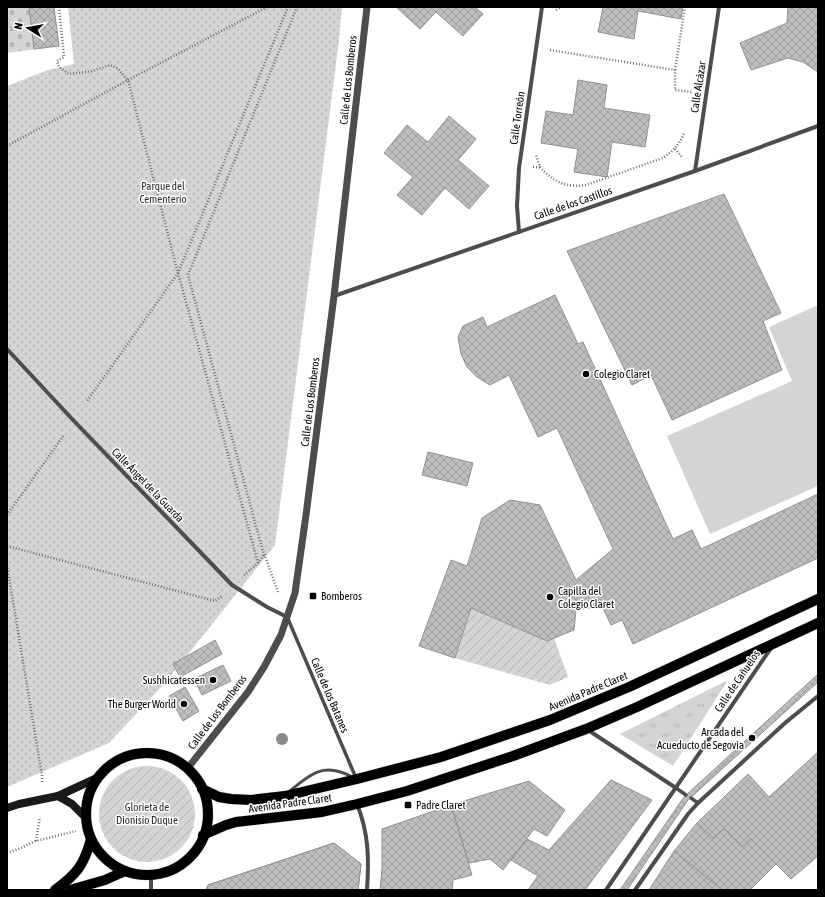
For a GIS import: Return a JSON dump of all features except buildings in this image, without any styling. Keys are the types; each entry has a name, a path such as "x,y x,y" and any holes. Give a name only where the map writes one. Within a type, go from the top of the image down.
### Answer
{"main road":[{"name":"Avenida Padre Claret","path":"202,789 219,797 231,800 251,800 286,796 441,757 550,720 629,687 818,599"},
{"name":"Avenida Padre Claret","path":"204,835 236,822 322,812 357,804 407,791 513,756 586,729 637,707 818,623"},
{"path":"154,753 177,761 187,768 202,789 205,797 207,823 199,846 185,861 171,870 151,874 136,874 125,871 110,862 100,853 91,839 86,818 86,810 93,786 107,768 117,761 134,754 154,753"},
{"path":"7,808 58,796 99,777"},
{"path":"58,796 72,804 86,818"},
{"path":"55,890 79,870 87,853 91,839"},
{"path":"70,890 105,880 125,871"}],"street":[{"name":"Calle de Los Bomberos","path":"187,768 252,686 279,639 288,618 295,593 334,296 367,7"},
{"name":"Calle Torreón","path":"519,232 517,206 519,168 542,7"},
{"name":"Calle Alcázar","path":"695,171 720,7"},
{"name":"Calle de los Castillos","path":"334,296 695,171 818,126"},
{"name":"Calle Ángel de la Guarda","path":"7,349 73,420 232,585 288,618"},
{"name":"Calle de los Batanes","path":"288,618 357,779"},
{"name":"Calle de Cañuelos","path":"606,890 774,644"},
{"path":"635,890 688,814 698,803 785,723 818,696"},
{"path":"586,729 686,795"},
{"path":"691,798 698,803"},
{"path":"357,804 363,820 368,842 367,890"},
{"path":"151,874 151,890"}],"lane":[{"name":"Avenida Padre Claret","path":"286,796 304,779 324,769 336,770 357,779"}],"path":[{"path":"59,7 64,57 57,61 59,67 69,74 93,71 110,65 117,68 128,80 178,273 258,563"},
{"path":"7,146 267,7"},
{"path":"87,401 178,273 288,7"},
{"path":"275,583 264,555 188,275 297,7"},
{"path":"685,7 675,70 675,90 692,92 691,99"},
{"path":"536,48 675,70"},
{"path":"540,167 556,182 567,185 586,185 663,158 680,143 689,115 703,115"},
{"path":"7,515 64,435"},
{"path":"7,546 215,601 221,596"},
{"path":"245,574 258,563 264,555"},
{"path":"7,565 42,782"},
{"path":"36,841 40,820"},
{"path":"7,853 36,841 88,828"}],"green space":[{"path":"7,7 54,7 59,46 7,53"},
{"name":"Parque del Cementerio","path":"68,7 342,7 275,545 166,682 109,743 7,787 7,86 48,70 74,64"},
{"path":"818,305 818,486 710,534 667,436 792,381 769,327"},
{"path":"471,608 547,641 554,638 568,677 550,685 455,658"},
{"path":"728,680 673,766 620,734"},
{"name":"Glorieta de Dionisio Duque","path":"147,766 165,770 181,780 191,796 195,814 191,832 181,848 165,858 147,862 129,858 113,848 103,832 99,814 103,796 113,780 129,770"}],"place":[{"name":"Colegio Claret","path":"586,374"},
{"name":"Bomberos","path":"313,596"},
{"name":"Capilla del Colegio Claret","path":"550,597"},
{"name":"Sushhicatessen","path":"213,680"},
{"name":"The Burger World","path":"184,704"},
{"name":"Arcada del Acueducto de Segovia","path":"752,738"},
{"name":"Padre Claret","path":"408,805"}]}
